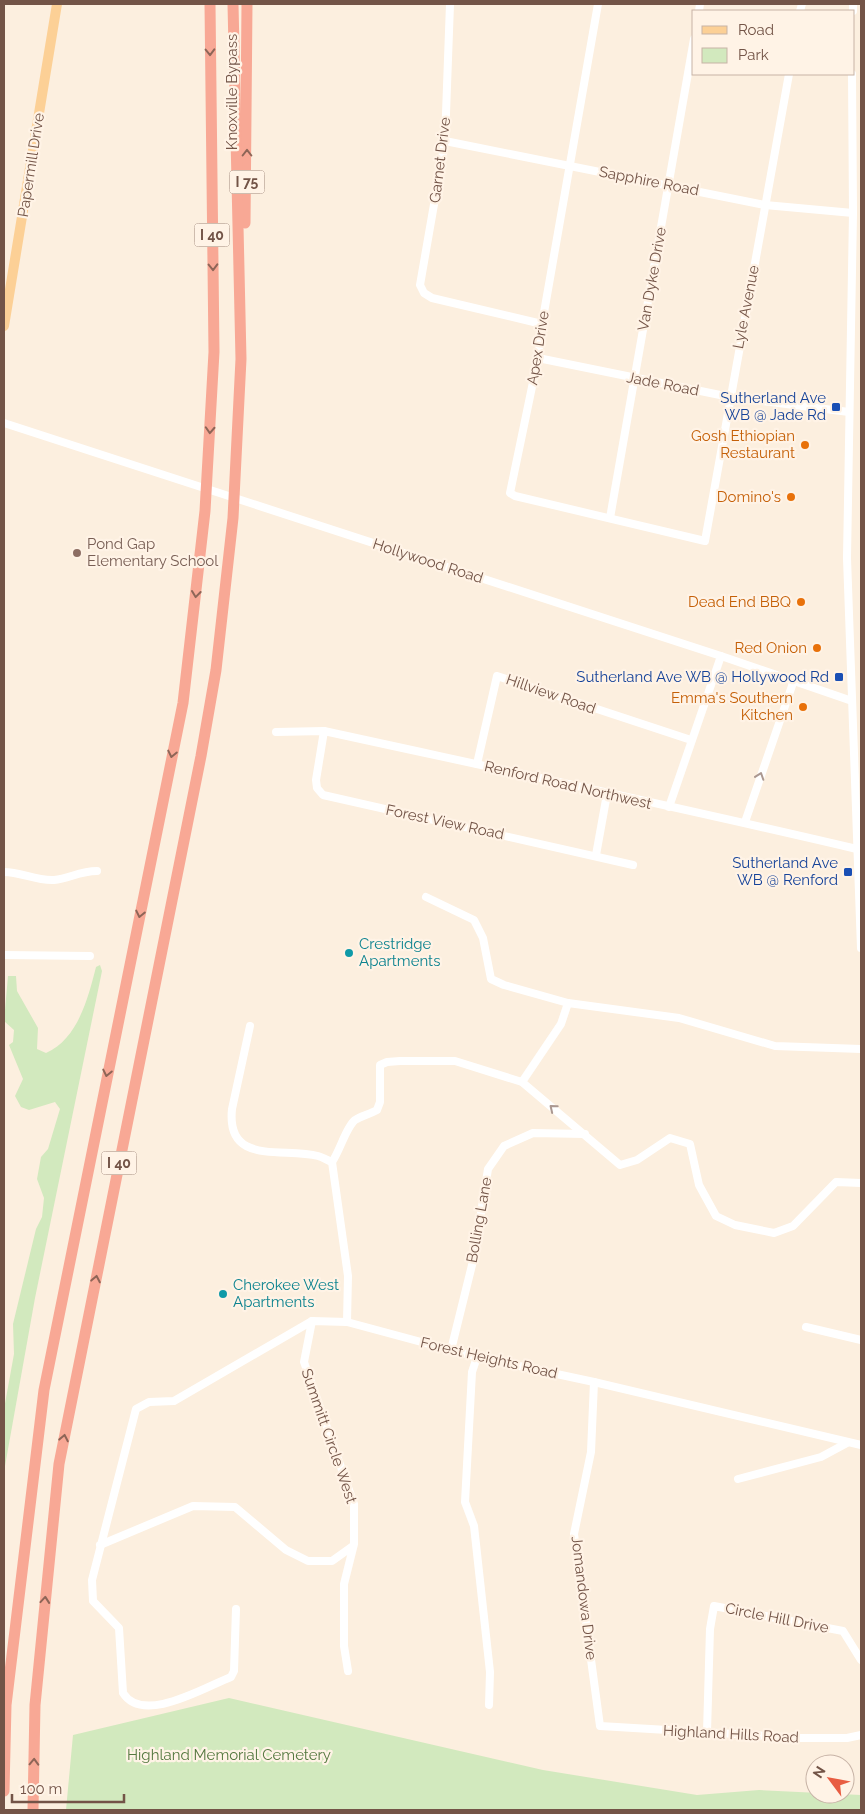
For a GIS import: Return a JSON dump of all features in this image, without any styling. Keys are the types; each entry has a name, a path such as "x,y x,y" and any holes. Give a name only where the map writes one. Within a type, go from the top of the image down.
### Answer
{"highway":[{"name":"I 40","path":"4,1790 6,1705 44,1390 183,703 205,511 214,352 210,4"},
{"name":"I 40","path":"32,1810 35,1704 59,1464 201,756 216,670 233,518 241,359 233,4"},
{"name":"Knoxville Bypass","path":"241,359 247,171 247,4"}],"main road":[{"name":"Papermill Drive","path":"4,326 57,4"}],"street":[{"name":"Garnet Drive","path":"450,4 445,141 420,285 424,293 432,298 542,324"},
{"name":"Apex Drive","path":"598,4 542,324 538,358 510,493 515,496 705,541"},
{"name":"Van Dyke Drive","path":"610,518 636,379 692,50"},
{"name":"Lyle Avenue","path":"705,541 789,75"},
{"path":"852,75 853,213 847,558 860,850 861,948"},
{"name":"Sapphire Road","path":"445,141 765,205 853,213"},
{"name":"Jade Road","path":"538,358 730,397 849,412"},
{"name":"Hollywood Road","path":"4,423 794,680 852,701"},
{"path":"669,808 720,656"},
{"name":"Hillview Road","path":"477,764 497,676 691,740"},
{"path":"745,822 794,680"},
{"name":"Renford Road Northwest","path":"276,732 324,730 669,808 745,822 860,850"},
{"name":"Forest View Road","path":"324,730 316,780 317,788 323,795 596,855 633,865"},
{"path":"596,855 607,794"},
{"path":"4,872 56,880 81,871 97,871"},
{"path":"426,897 474,920 483,938 491,979 504,985 568,1003 679,1018 775,1046 861,1049"},
{"path":"4,955 90,956"},
{"path":"522,1082 561,1024 568,1003"},
{"path":"250,1026 232,1109 230,1122 233,1132 239,1141 252,1149 318,1156 332,1162"},
{"path":"347,1322 348,1276 332,1162 338,1154 351,1124 357,1119 377,1110 380,1102 380,1066 387,1062 455,1061 522,1082 620,1165 637,1160 670,1138 690,1144 699,1184 716,1216 735,1225 774,1233 793,1226 836,1182 861,1183"},
{"name":"Bolling Lane","path":"451,1350 474,1257 488,1169 504,1146 533,1133 585,1134"},
{"path":"236,1608 234,1671 231,1677 158,1707 144,1707 133,1703 123,1694 119,1628 93,1601 92,1580 100,1543 136,1409 150,1402 174,1401 312,1320"},
{"name":"Forest Heights Road","path":"312,1320 347,1322 477,1357 594,1382 861,1445"},
{"name":"Summitt Circle West","path":"312,1320 304,1362 354,1504 354,1544 344,1584 344,1646 348,1671"},
{"path":"806,1327 861,1340"},
{"path":"477,1357 472,1372 466,1502 474,1526 490,1672 489,1705"},
{"name":"Jomandowa Drive","path":"594,1382 591,1452 574,1534 600,1726"},
{"path":"738,1479 821,1457 847,1443"},
{"path":"100,1543 193,1506 235,1507 286,1550 308,1562 332,1561 347,1552 354,1544"},
{"name":"Circle Hill Drive","path":"707,1732 710,1629 714,1606 843,1631 861,1660"},
{"name":"Highland Hills Road","path":"600,1726 801,1738 847,1738 861,1735"}],"green space":[{"path":"100,965 102,971 35,1298 5,1466 4,1409 14,1354 13,1324 36,1229 42,1217 44,1198 37,1179 41,1157 48,1149 60,1109 55,1102 29,1110 21,1107 15,1096 23,1079 9,1045 13,1042 14,1030 4,1021 8,976 16,976 17,991 38,1028 37,1049 46,1053 57,1047 74,1028 85,1004 96,967"},
{"name":"Highland Memorial Cemetery","path":"229,1698 543,1770 697,1795 759,1790 805,1792 805,1804 855,1804 855,1795 861,1795 861,1810 66,1810 73,1735"}],"place":[{"name":"Sutherland Ave WB @ Jade Rd","path":"836,407"},
{"name":"Gosh Ethiopian Restaurant","path":"805,445"},
{"name":"Domino's","path":"791,497"},
{"name":"Pond Gap Elementary School","path":"77,553"},
{"name":"Dead End BBQ","path":"801,602"},
{"name":"Red Onion","path":"817,648"},
{"name":"Sutherland Ave WB @ Hollywood Rd","path":"839,677"},
{"name":"Emma's Southern Kitchen","path":"803,707"},
{"name":"Sutherland Ave WB @ Renford","path":"848,872"},
{"name":"Crestridge Apartments","path":"349,953"},
{"name":"Cherokee West Apartments","path":"223,1294"}]}
